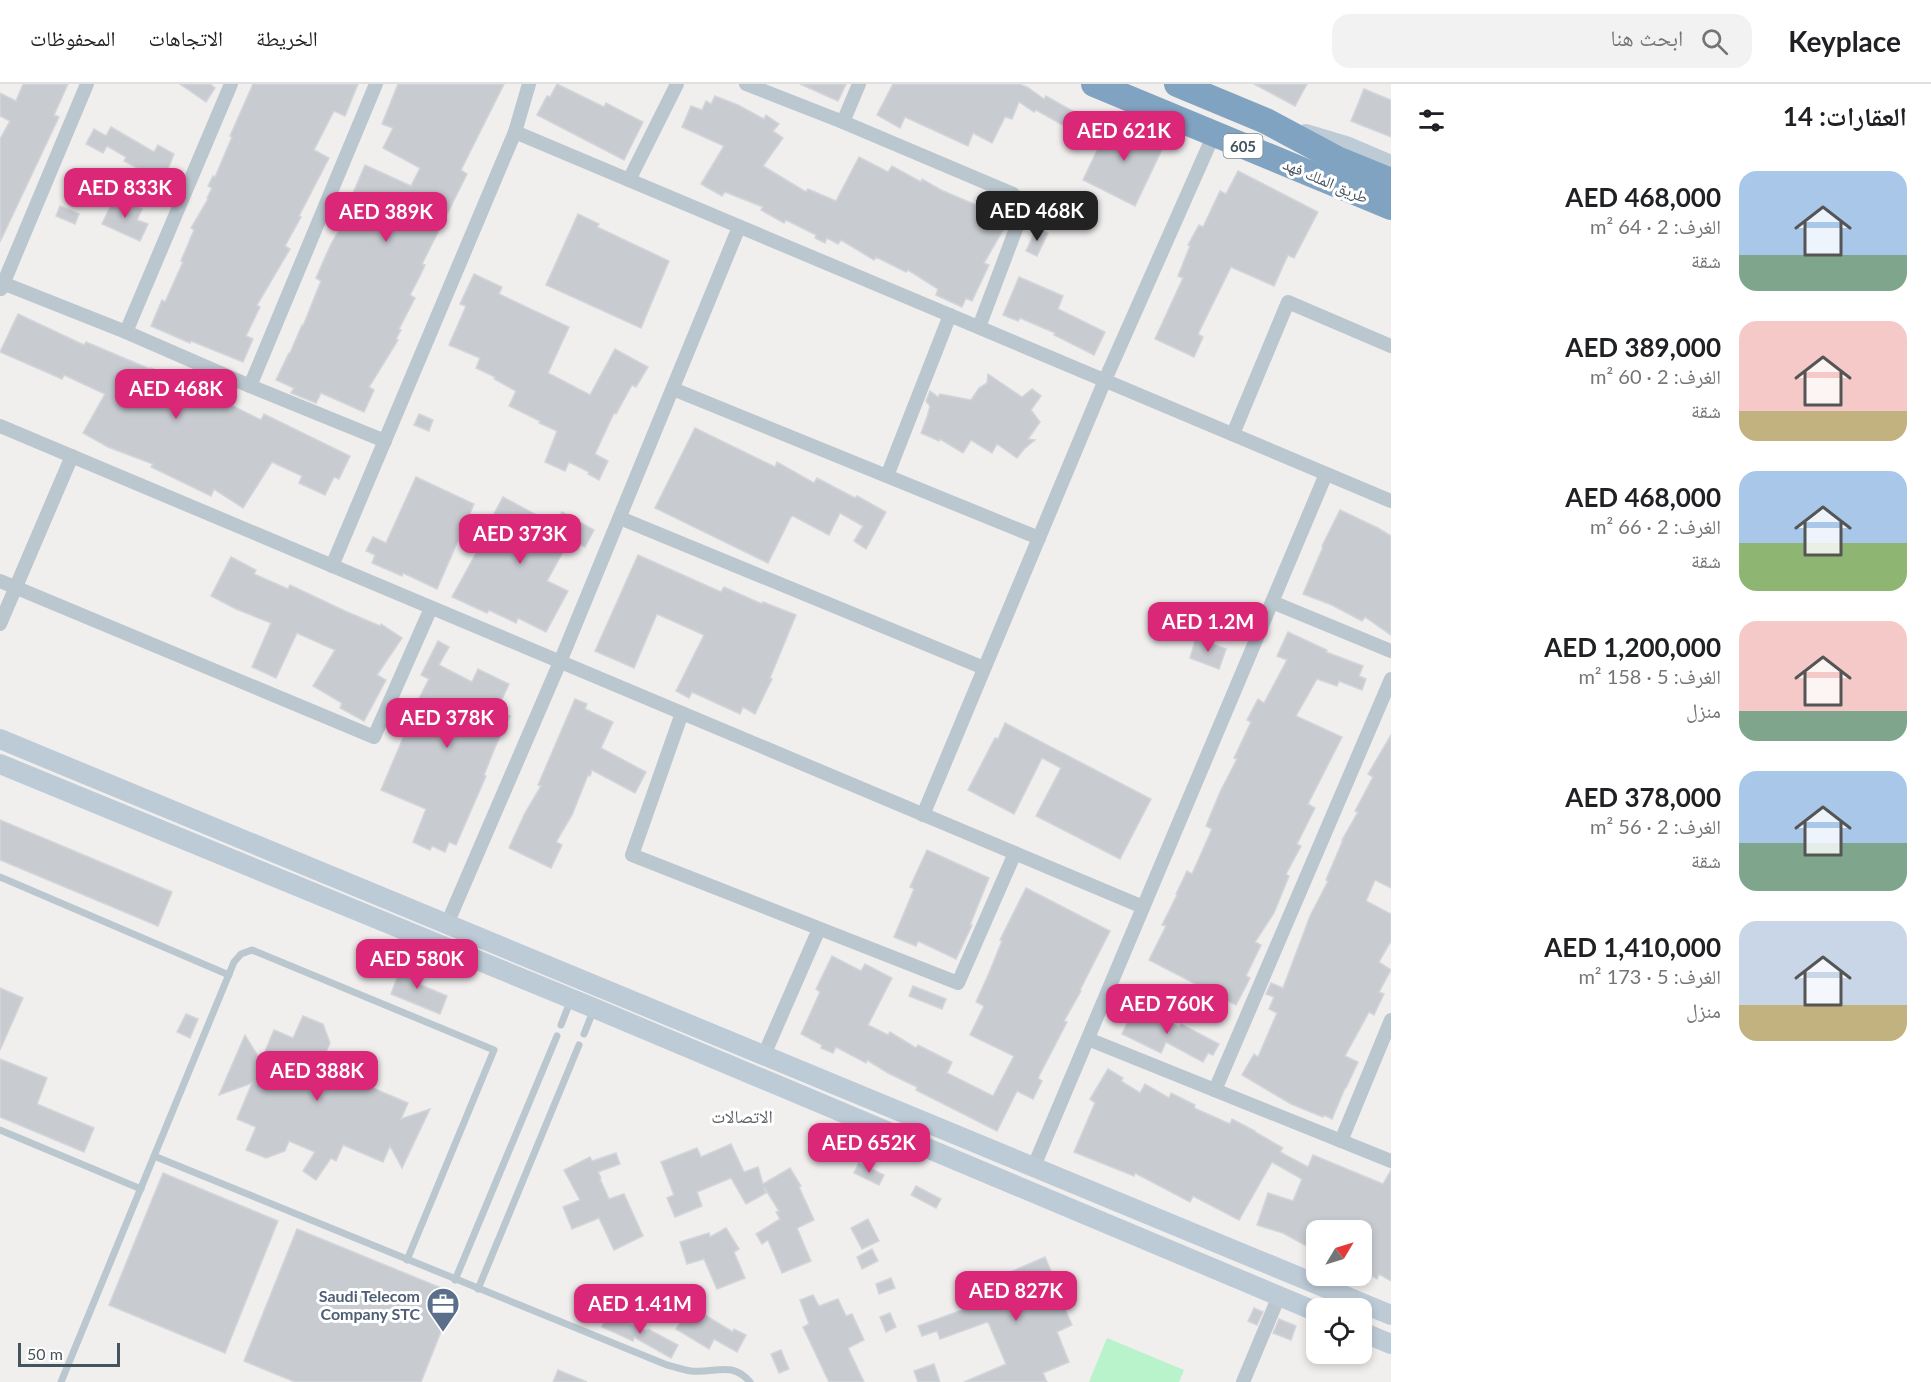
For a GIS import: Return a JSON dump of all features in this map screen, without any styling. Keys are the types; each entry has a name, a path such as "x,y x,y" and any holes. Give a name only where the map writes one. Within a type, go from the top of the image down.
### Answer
{"highway":[{"name":"طريق الملك فهد","path":"1094,84 1391,207"},
{"name":"طريق الملك فهد","path":"1177,84 1266,121 1337,159 1391,181"}],"street":[{"path":"87,84 1,285 126,332 385,441"},
{"path":"126,332 231,84"},
{"path":"250,386 376,84"},
{"path":"332,566 515,132 529,84"},
{"path":"629,180 677,84"},
{"path":"746,84 843,122 1013,194 1020,202 1022,213 979,327"},
{"path":"843,122 859,84"},
{"path":"1266,121 1346,146 1391,165"},
{"path":"515,132 1391,501"},
{"path":"923,814 1105,380 1214,134"},
{"path":"447,924 560,662 739,227"},
{"path":"1233,434 1288,302 1391,346"},
{"path":"887,476 950,315"},
{"path":"672,389 1039,538"},
{"path":"0,426 1143,907"},
{"path":"0,624 72,456"},
{"path":"1034,1166 1326,474"},
{"path":"620,518 984,668"},
{"path":"0,581 374,737 431,608"},
{"path":"1272,602 1391,651"},
{"path":"1215,1090 1391,679"},
{"path":"682,713 632,855 958,983 1016,854"},
{"path":"0,739 1391,1315"},
{"path":"0,764 594,1008 1306,1307"},
{"path":"764,1055 819,929"},
{"path":"1341,1141 1391,1020"},
{"path":"1088,1039 1391,1161"},
{"path":"1243,1382 1279,1296"},
{"path":"1372,1336 1391,1344"}],"lane":[{"path":"0,877 229,975"},
{"path":"61,1382 234,962 242,954 252,950 494,1050 407,1260"},
{"path":"561,1025 571,999"},
{"path":"584,1034 594,1008"},
{"path":"455,1280 557,1036"},
{"path":"478,1289 579,1046"},
{"path":"0,1130 141,1189"},
{"path":"154,1156 667,1365 691,1371 730,1369 741,1373 750,1382"}],"green space":[{"path":"1107,1338 1184,1370 1179,1382 1089,1382"}],"building":[{"path":"23,84 68,84 54,115 59,117 0,242 0,139 10,121 0,116 0,93 16,101"},
{"path":"180,84 210,84 215,88 206,102"},
{"path":"253,84 358,84 345,116 334,111 314,150 329,158 285,246 290,249 257,305 260,307 246,336 253,339 243,362 151,326 183,262 181,261 194,230 191,228 208,199 212,188 208,186 213,176 215,177"},
{"path":"398,84 504,84 461,170 467,174 422,264 425,265 410,295 415,298 399,329 401,330 396,339 398,340 369,387 374,390 364,412 321,393 316,403 291,393 294,388 276,380 303,326 321,281 316,278 331,244 346,219 343,217 365,165 411,186 420,168 383,148 393,128 382,124"},
{"path":"557,84 604,107 606,103 643,122 624,160 537,115 547,96 550,97"},
{"path":"800,84 846,84 838,101"},
{"path":"893,84 1019,84 1044,99 1046,96 1085,118 1077,133 1019,102 1012,119 1005,117 992,143 973,133 968,146 905,117 900,128 877,115"},
{"path":"1254,84 1307,84 1295,106"},
{"path":"1364,89 1391,100 1391,137 1351,121"},
{"path":"715,96 764,119 766,115 779,124 773,131 783,138 763,166 806,192 808,189 836,201 859,157 888,172 892,166 995,216 998,211 1010,218 984,263 989,265 972,301 966,298 962,307 936,295 938,289 908,270 906,272 876,257 874,260 841,240 838,244 827,238 825,243 815,238 816,235 786,220 784,223 761,210 763,207 725,192 722,196 701,184 724,146 682,127 691,106 702,110 706,101 711,104"},
{"path":"1113,117 1165,143 1135,206 1083,180"},
{"path":"111,127 154,152 158,145 174,154 162,184 148,179 150,175 124,161 126,157 107,146 103,153 86,144 94,129 106,136"},
{"path":"1238,171 1318,212 1294,258 1288,255 1274,286 1231,267 1198,334 1203,337 1194,357 1155,339 1183,278 1178,276 1190,246 1188,245 1199,225 1203,227 1220,191 1226,194"},
{"path":"115,197 142,209 137,220 148,224 140,241 102,224"},
{"path":"60,206 79,214 75,224 56,216"},
{"path":"578,214 599,224 597,227 669,261 641,328 546,285"},
{"path":"1037,228 1048,233 1037,256 1026,251"},
{"path":"474,274 502,287 499,294 569,327 548,373 590,395 615,349 648,367 636,387 632,385 616,414 614,413 595,454 608,461 599,480 569,462 565,471 545,462 557,431 509,406 516,391 476,368 480,358 449,345 466,306 460,304"},
{"path":"1019,277 1063,296 1058,309 1105,332 1094,355 1054,335 1055,333 1020,318 1018,321 1003,315"},
{"path":"18,314 84,345 86,342 189,384 261,420 264,414 350,456 339,479 334,477 325,495 299,483 302,476 272,462 243,508 214,489 211,496 151,467 153,464 108,447 83,433 105,394 64,375 62,379 0,352"},
{"path":"988,374 1022,397 1032,389 1041,396 1031,410 1040,422 1028,439 1035,440 1017,458 997,444 992,453 971,440 963,453 940,439 939,441 921,433 930,406 926,401 930,391 938,397 940,394 971,400 979,388 987,383"},
{"path":"419,414 433,420 429,431 414,425"},
{"path":"695,428 775,467 777,462 814,483 817,478 886,512 866,549 854,541 863,526 840,513 829,535 793,516 768,563 655,508"},
{"path":"416,477 474,504 437,589 403,573 402,576 372,563 375,555 366,551 373,537 386,543"},
{"path":"503,497 555,525 562,512 594,530 585,547 570,539 547,581 568,591 546,632 518,618 516,623 489,610 487,613 452,597 491,526 488,525"},
{"path":"1340,510 1391,536 1391,635 1365,617 1362,621 1332,605 1303,594 1322,546"},
{"path":"638,555 721,592 724,587 762,604 763,602 796,615 770,678 772,679 755,714 743,707 740,714 692,692 689,698 676,691 704,635 657,614 634,668 595,651"},
{"path":"231,557 256,570 254,574 288,589 290,585 380,626 381,624 402,638 377,675 386,680 364,721 340,708 342,703 313,686 335,650 297,633 276,678 252,667 271,623 211,596"},
{"path":"1288,632 1327,650 1326,652 1363,666 1359,676 1366,679 1362,690 1339,681 1337,686 1317,679 1296,716 1342,737 1308,804 1315,808 1297,844 1301,846 1286,874 1289,876 1274,913 1255,942 1261,945 1246,976 1250,978 1236,1005 1149,960 1166,926 1162,925 1187,871 1192,874 1212,829 1206,826 1237,759 1234,758 1251,722 1247,720 1258,699 1264,703 1287,660 1277,656"},
{"path":"1196,638 1226,649 1219,669 1190,658"},
{"path":"438,641 449,647 439,665 472,682 478,669 509,684 497,710 510,716 456,845 449,842 445,852 432,846 430,850 413,842 426,809 381,790 406,731 401,728 409,708 413,710 429,679 421,675"},
{"path":"575,699 587,704 585,709 613,722 601,748 646,772 635,793 592,770 572,815 556,842 562,845 551,868 509,848 525,813 541,786 538,785"},
{"path":"1005,723 1151,799 1120,859 1036,816 1061,768 1042,758 1014,814 968,790"},
{"path":"1391,735 1391,888 1375,880 1366,901 1391,914 1391,941 1379,962 1391,970 1379,992 1384,994 1374,1015 1369,1012 1345,1056 1358,1062 1332,1119 1291,1104 1242,1075 1254,1054 1258,1057 1277,1013 1269,1009 1274,997 1266,994 1271,983 1283,988 1310,916 1328,881 1326,880 1342,840 1358,812 1355,811 1373,777 1368,774"},
{"path":"0,820 172,892 158,926 0,860"},
{"path":"927,850 989,878 970,925 972,925 956,959 918,941 916,946 894,937 914,889 910,887"},
{"path":"1026,888 1110,931 1064,1021 1067,1022 1038,1078 1042,1081 1033,1099 1017,1091 997,1131 916,1090 917,1087 867,1060 866,1063 836,1047 833,1053 821,1048 822,1045 801,1034 820,992 816,989 832,956 861,971 865,964 892,978 868,1025 888,1035 890,1032 916,1048 918,1045 952,1062 947,1073 993,1096 1014,1056 970,1035 984,1006 976,1002 1002,941 1000,940"},
{"path":"403,963 422,971 416,983 447,996 440,1014 391,994"},
{"path":"913,986 946,999 942,1009 909,996"},
{"path":"0,988 23,998 0,1050"},
{"path":"1135,1007 1179,1027 1181,1024 1219,1044 1213,1055 1208,1053 1203,1062 1166,1042 1161,1053 1122,1034"},
{"path":"186,1014 198,1019 190,1038 177,1032"},
{"path":"303,1016 323,1024 330,1043 326,1052 373,1073 368,1086 408,1103 401,1119 430,1109 402,1168 390,1146 383,1162 343,1145 336,1161 331,1158 316,1180 303,1171 315,1152 289,1141 285,1151 266,1158 246,1150 256,1127 237,1119 252,1083 219,1095 245,1035 261,1061 274,1030 293,1038"},
{"path":"0,1059 47,1078 37,1104 94,1128 84,1152 0,1117"},
{"path":"1108,1069 1140,1093 1145,1084 1169,1098 1171,1093 1195,1105 1194,1108 1230,1124 1232,1119 1283,1148 1280,1152 1308,1167 1313,1155 1383,1184 1391,1170 1391,1281 1379,1274 1377,1279 1372,1276 1372,1220 1306,1220 1306,1246 1283,1233 1257,1225 1268,1193 1293,1201 1302,1179 1272,1162 1239,1220 1193,1196 1190,1202 1135,1173 1134,1176 1074,1152 1095,1103 1090,1099"},
{"path":"731,1144 744,1172 758,1167 763,1184 790,1168 801,1186 799,1187 814,1220 797,1228 811,1261 782,1273 768,1240 762,1244 756,1234 780,1219 776,1212 779,1211 764,1187 766,1193 746,1204 731,1178 697,1192 702,1206 675,1217 667,1198 674,1195 661,1162 697,1148 701,1157"},
{"path":"616,1153 620,1164 598,1172 600,1179 609,1199 624,1194 643,1236 614,1250 599,1218 572,1229 563,1207 580,1200 564,1170 590,1157 592,1161"},
{"path":"859,1163 884,1175 879,1185 854,1173"},
{"path":"163,1173 278,1221 225,1353 109,1305"},
{"path":"916,1186 941,1199 936,1208 911,1195"},
{"path":"868,1219 879,1241 862,1249 851,1228"},
{"path":"726,1228 739,1249 734,1252 745,1278 717,1289 704,1259 687,1264 680,1242 709,1233 710,1237"},
{"path":"297,1229 456,1294 421,1382 295,1382 244,1361"},
{"path":"872,1249 878,1261 862,1269 857,1257"},
{"path":"1045,1257 1061,1295 1069,1292 1075,1305 1065,1309 1072,1325 1057,1332 1069,1362 1043,1373 1047,1382 964,1382 1006,1364 989,1324 987,1322 940,1339 937,1331 922,1336 918,1326 968,1308 960,1294"},
{"path":"891,1278 895,1288 879,1294 876,1284"},
{"path":"813,1295 819,1306 838,1299 846,1316 852,1314 864,1340 848,1348 864,1382 829,1382 803,1327 809,1324 800,1300"},
{"path":"690,1306 733,1332 734,1329 746,1335 737,1352 714,1339 709,1349 676,1329"},
{"path":"1254,1308 1263,1312 1257,1325 1248,1321"},
{"path":"890,1313 896,1327 886,1332 880,1317"},
{"path":"608,1314 647,1331 648,1329 678,1345 671,1358 634,1337 633,1341 602,1327"},
{"path":"1279,1319 1296,1326 1291,1340 1273,1333"},
{"path":"781,1350 789,1369 779,1373 771,1354"},
{"path":"934,1364 940,1382 918,1382 914,1371"},
{"path":"558,1370 587,1382 553,1382"}],"place":[{"name":"Saudi Telecom Company STC","path":"443,1333"}],"district":[{"name":"الاتصالات","path":"742,1116"}]}
